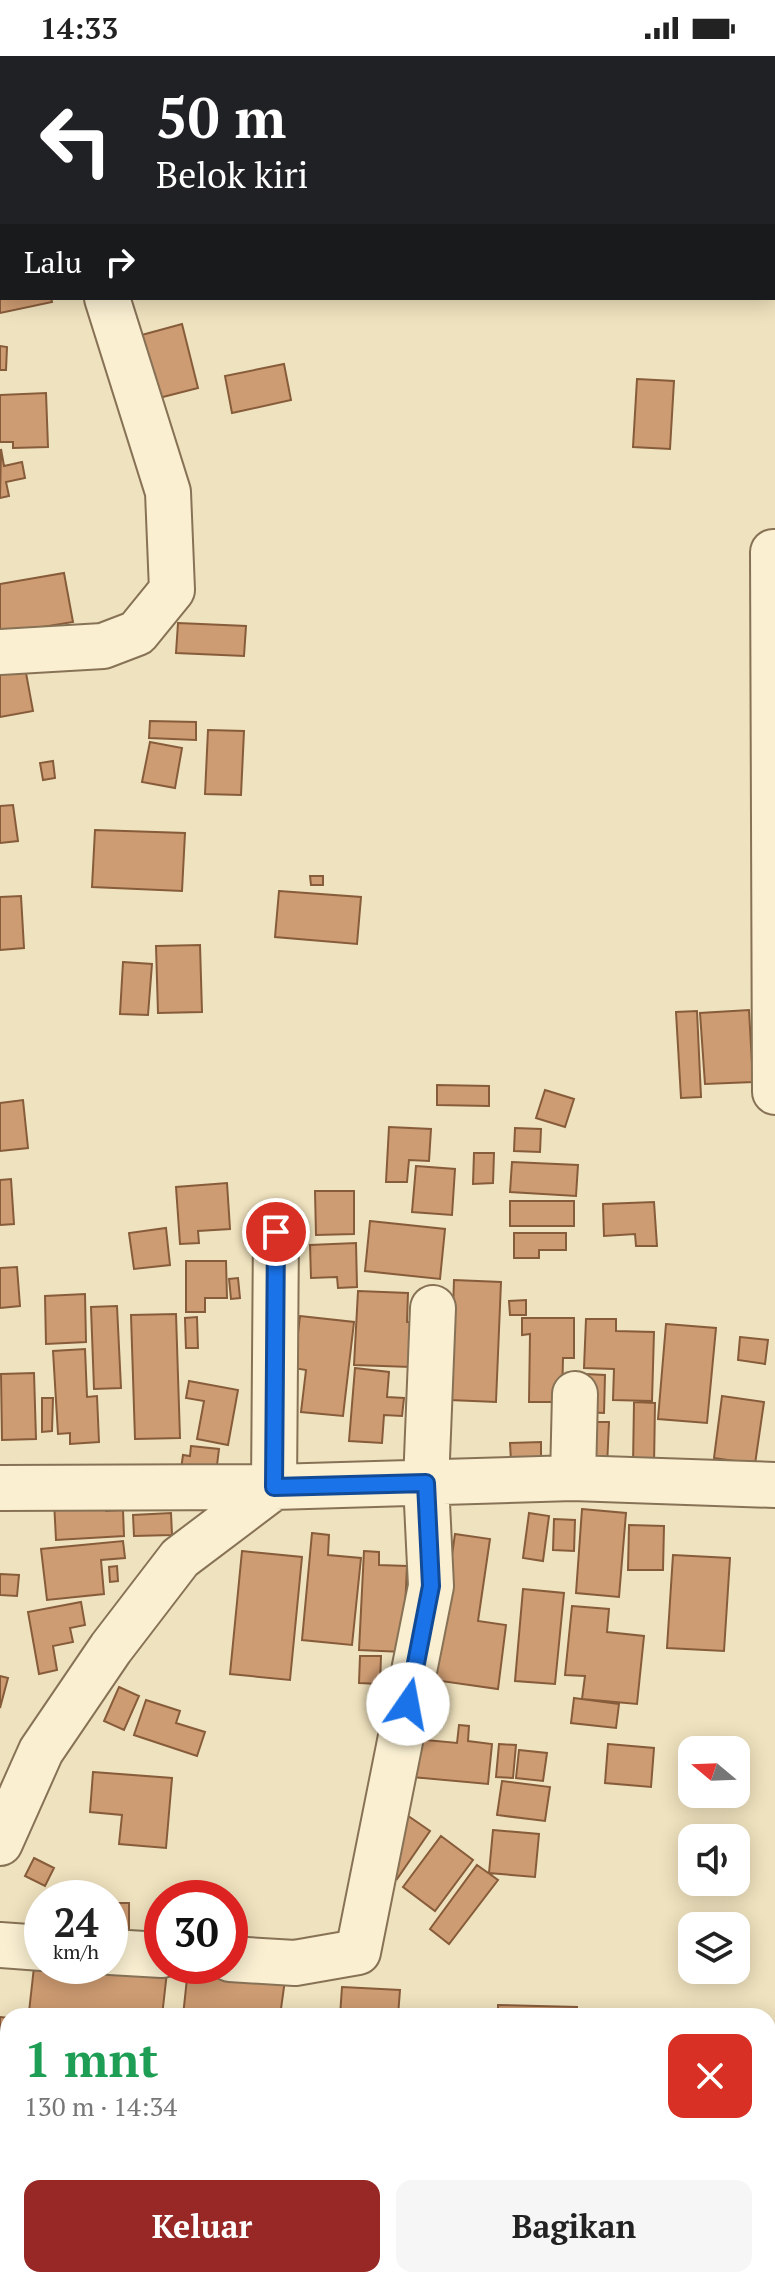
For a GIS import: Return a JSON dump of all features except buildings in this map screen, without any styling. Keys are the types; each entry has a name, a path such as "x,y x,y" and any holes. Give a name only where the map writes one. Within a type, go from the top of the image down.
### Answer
{"street":[{"path":"0,652 103,646 137,633 172,590 168,492 108,300"},
{"path":"773,552 775,1092"},
{"path":"274,1487 276,1232"},
{"path":"248,1960 295,1963 358,1952 431,1586 426,1483 433,1308"},
{"path":"573,1478 575,1394"},
{"path":"0,1488 274,1487 573,1478 775,1485"},
{"path":"0,1843 41,1751 111,1648 180,1558 274,1487"},
{"path":"0,1945 24,1947"}],"route":[{"path":"276,1232 274,1487 426,1483 431,1586 408,1704"}]}
